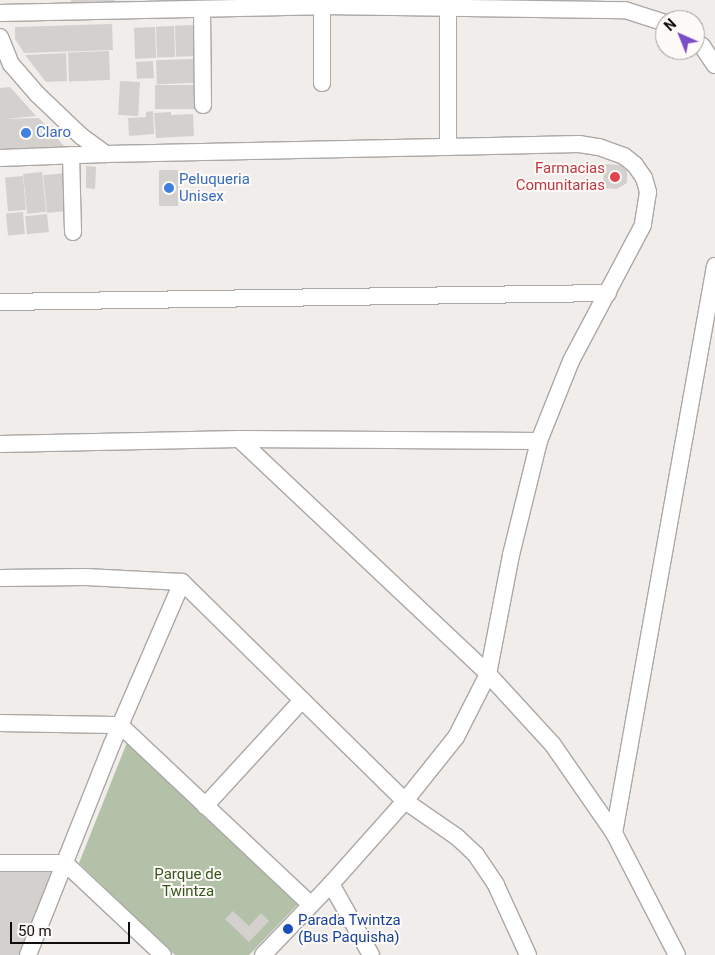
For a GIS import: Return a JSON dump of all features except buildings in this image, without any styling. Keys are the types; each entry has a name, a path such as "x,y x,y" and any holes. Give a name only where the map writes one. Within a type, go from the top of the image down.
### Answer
{"street":[{"path":"322,83 329,4"},
{"path":"0,13 329,4 448,8 625,10 655,20"},
{"path":"203,105 209,7"},
{"path":"448,8 448,147"},
{"path":"0,37 11,64 37,94 81,136 106,154"},
{"path":"705,50 715,65"},
{"path":"0,158 579,144 598,147 624,156 636,164 644,178 648,192 643,225 571,360 539,441 511,555 488,674 456,737 405,801 331,884 263,955"},
{"path":"71,155 73,232"},
{"path":"614,833 715,266"},
{"path":"0,302 608,293"},
{"path":"0,444 239,439 539,441"},
{"path":"239,439 488,674 553,745 614,833 677,955"},
{"path":"0,578 86,577 182,582 405,801 457,837 476,855 496,885 528,955"},
{"path":"28,955 120,725 182,582"},
{"path":"205,806 302,700"},
{"path":"0,723 120,725 311,905"},
{"path":"0,863 65,863 163,955"},
{"path":"331,884 371,955"}],"green space":[{"name":"Parque de Twintza","path":"128,740 299,903 249,955 175,955 79,863"}],"place":[{"name":"Claro","path":"26,133"},
{"name":"Farmacias Comunitarias","path":"615,177"},
{"name":"Peluqueria Unisex","path":"169,188"},
{"name":"Parada Twintza (Bus Paquisha)","path":"288,929"}]}
